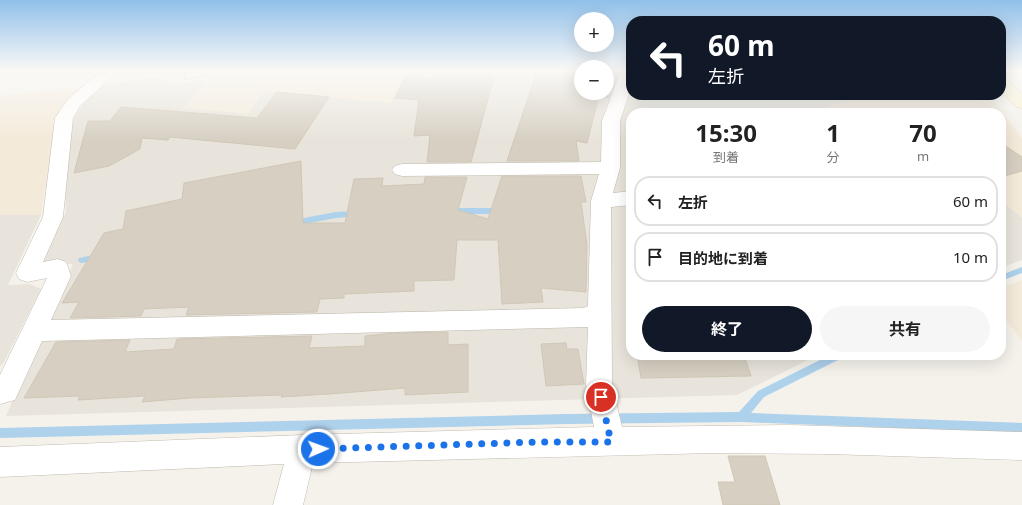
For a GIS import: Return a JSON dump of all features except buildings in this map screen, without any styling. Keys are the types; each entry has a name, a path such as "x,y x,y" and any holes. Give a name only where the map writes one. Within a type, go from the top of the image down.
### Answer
{"street":[{"path":"0,392 6,391 60,276 58,268 27,273 53,217 64,118 74,103 83,95"},
{"path":"611,442 599,385 601,201 610,168 611,121 620,95"},
{"path":"1014,95 1022,103"},
{"path":"402,170 610,168"},
{"path":"601,201 626,198"},
{"path":"35,331 585,318 600,312"},
{"path":"0,462 302,449 538,442 611,442 716,439 1022,446"},
{"path":"288,505 302,449"}],"shaded area":[{"path":"75,95 63,107 54,124 52,147 41,215 0,215 0,96"},
{"path":"91,95 196,95 184,108 247,95 302,95 391,103 395,95 574,95 574,100 614,100 614,95 626,95 626,100 854,100 829,106 831,108 626,108 626,360 808,360 737,395 6,416 73,264 39,265 66,212 65,183 72,122 82,105"},
{"path":"195,95 262,95 248,114 183,108"},
{"path":"302,95 395,95 391,103"},
{"path":"855,100 993,100 999,108 829,108 828,107"},
{"path":"1006,117 1022,138 1022,217 1006,205"},
{"path":"1006,205 1022,217 1022,260 1006,266"},
{"path":"0,215 41,215 8,285 30,284 41,289 3,364 0,366"},
{"path":"1022,280 1022,341 1006,320 1006,286"}],"waterway":[{"path":"452,211 500,211"},
{"path":"293,223 336,215 356,214"},
{"path":"82,260 98,257"},
{"path":"1006,276 1022,270"},
{"path":"741,417 761,394 829,360"},
{"path":"0,433 567,419 741,417"},
{"path":"741,417 1022,428"}],"route":[{"path":"318,449 538,442 611,442 601,397"}]}
